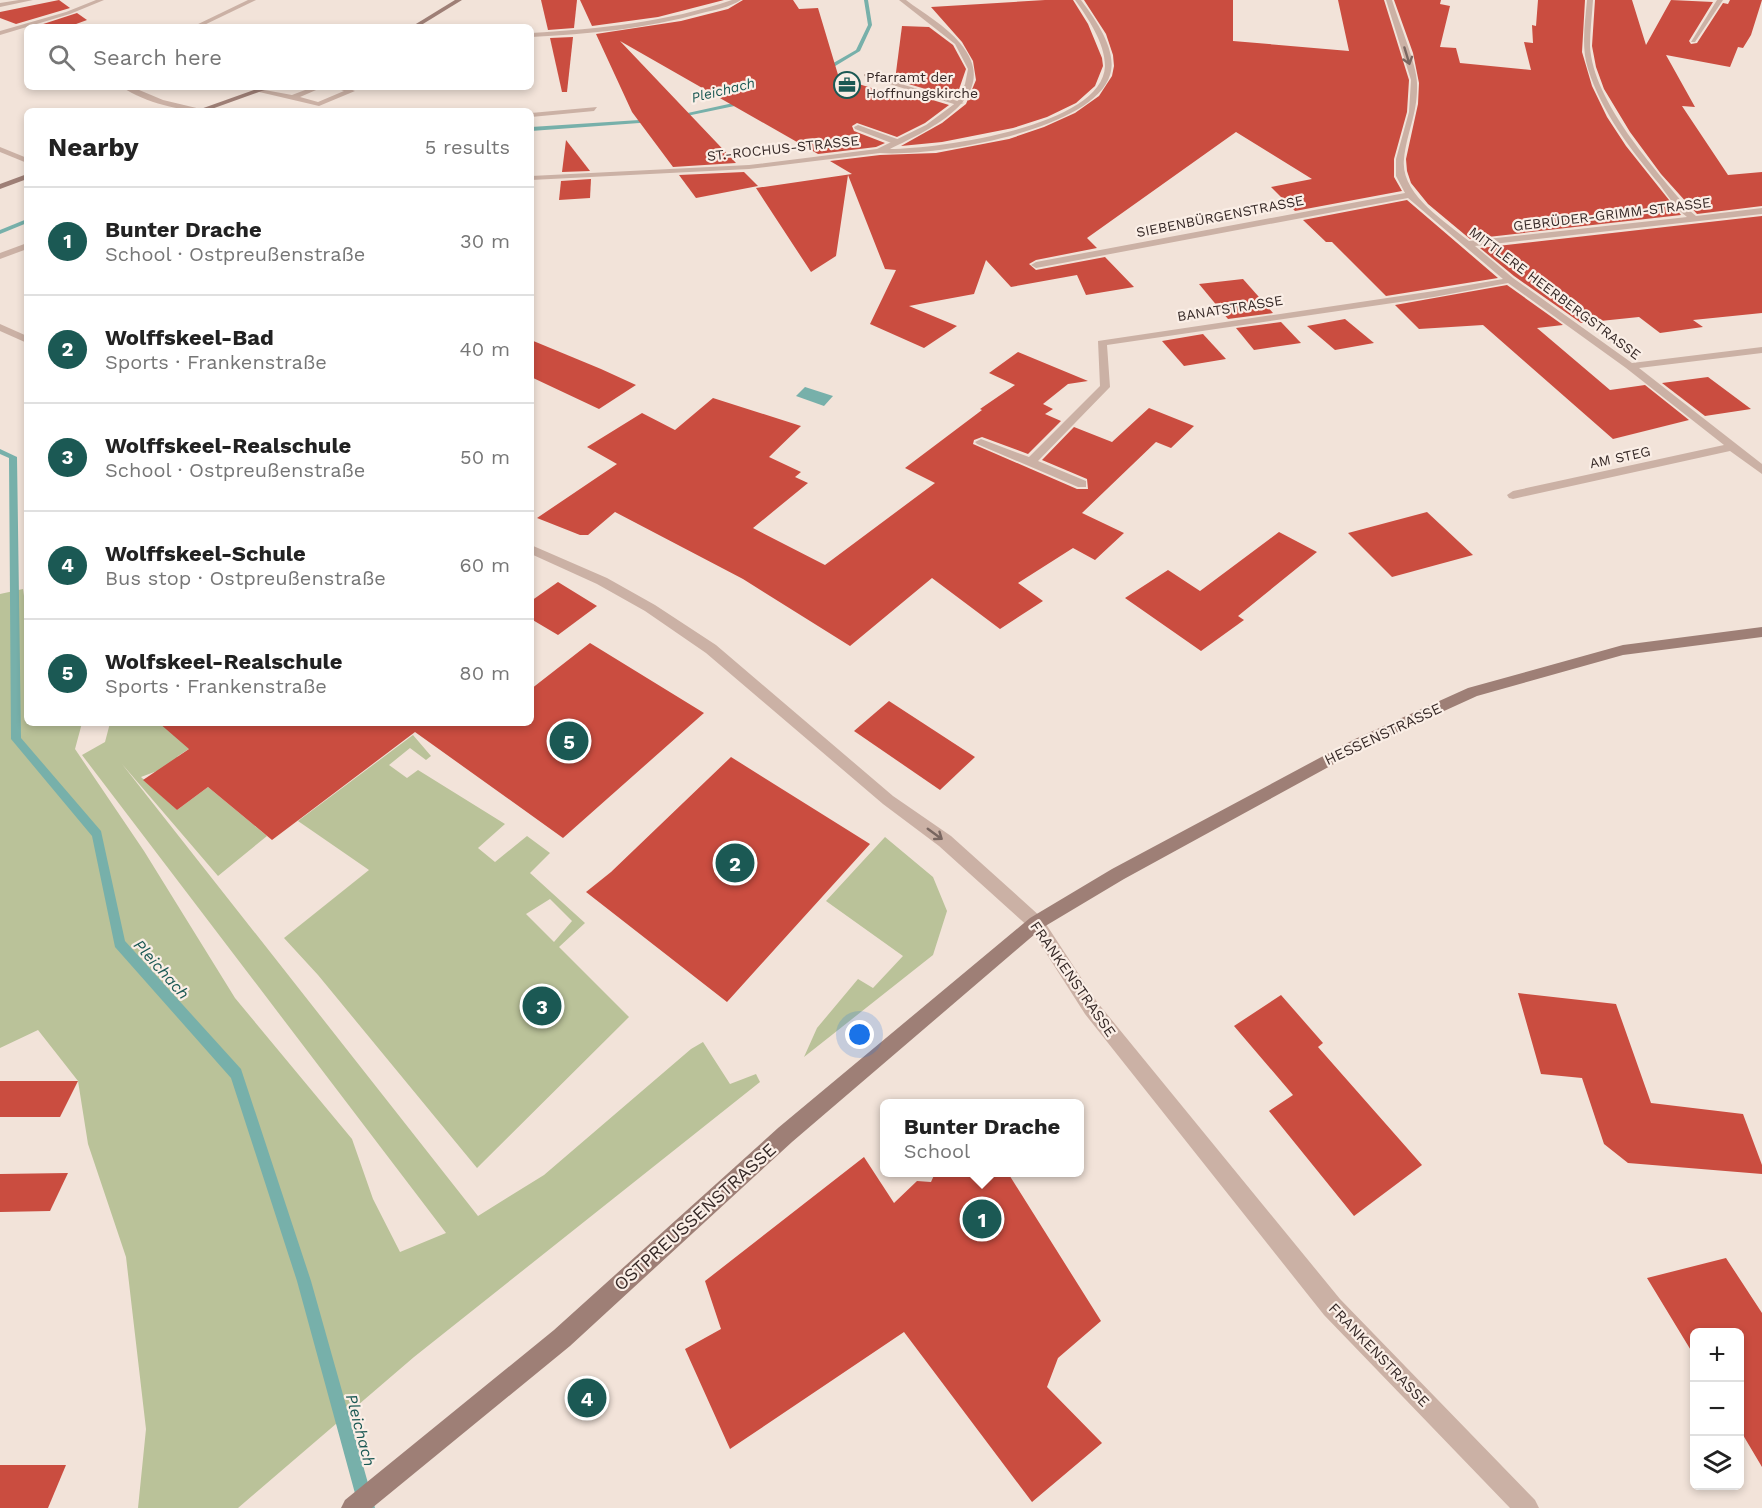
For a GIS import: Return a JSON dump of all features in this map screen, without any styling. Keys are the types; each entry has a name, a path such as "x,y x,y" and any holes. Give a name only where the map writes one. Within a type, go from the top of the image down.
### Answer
{"street":[{"path":"0,5 30,0"},
{"path":"31,24 68,13 100,0"},
{"path":"201,24 253,0"},
{"path":"419,24 459,0"},
{"path":"534,35 647,23 697,13 738,0"},
{"path":"866,75 960,103 969,84 971,69 967,58 957,43 902,0"},
{"path":"879,151 900,152 945,147 1015,131 1081,106 1095,93 1107,74 1107,53 1101,38 1077,0"},
{"name":"MITTLERE HEERBERGSTRASSE","path":"1389,0 1414,80 1413,112 1400,159 1400,176 1410,195 1510,280 1630,366 1762,470"},
{"path":"1590,0 1587,47 1591,68 1614,119 1635,151 1686,212 1694,218"},
{"path":"1693,40 1720,0"},
{"path":"0,33 24,26"},
{"path":"133,90 161,102 188,108"},
{"path":"293,97 311,90"},
{"path":"211,108 259,91 319,104 351,91 347,90"},
{"name":"ST.-ROCHUS-STRASSE","path":"534,178 749,167 879,151 929,127 960,103"},
{"path":"534,115 594,108"},
{"path":"858,128 897,142"},
{"path":"0,149 24,160"},
{"path":"0,187 24,177"},
{"name":"SIEBENBÜRGENSTRASSE","path":"1036,265 1410,195"},
{"name":"GEBRÜDER-GRIMM-STRASSE","path":"1466,244 1762,211"},
{"path":"0,256 24,247"},
{"name":"BANATSTRASSE","path":"1031,462 1105,387 1102,343 1434,294 1510,280"},
{"path":"0,327 24,339"},
{"path":"1630,366 1762,350"},
{"path":"981,441 1082,484"},
{"name":"AM STEG","path":"1513,495 1732,447"},
{"name":"FRANKENSTRASSE","path":"534,550 611,586 650,608 711,649 888,800 945,841 1036,923 1090,1008 1332,1307 1527,1508"},
{"name":"HESSENSTRASSE","path":"1036,923 1118,874 1359,743 1473,692 1623,650 1762,633"},
{"name":"OSTPREUSSENSTRASSE","path":"353,1508 562,1338 785,1135 1036,923"}],"green space":[{"path":"23,589 24,726 81,726 75,749 144,851 235,998 352,1139 373,1199 400,1252 446,1233 82,755 105,742 109,726 175,726 213,733 178,756 173,765 141,777 177,810 208,787 267,836 218,876 122,764 478,1216 544,1175 691,1049 703,1042 730,1084 756,1074 760,1082 414,1357 238,1508 138,1508 146,1429 126,1257 88,1144 78,1081 38,1030 0,1048 0,594"},
{"path":"413,735 431,756 426,760 410,748 389,765 407,778 418,770 505,824 478,848 495,862 527,836 550,853 530,873 585,923 559,947 629,1017 477,1168 318,975 284,938 369,870 298,821","holes":["550,899 572,921 554,942 526,914"]},
{"path":"885,837 933,877 947,911 933,955 804,1057 817,1028 858,979 873,988 903,956 826,901"}],"water":[{"path":"805,387 833,396 824,406 796,396"}],"building":[{"path":"59,0 70,8 16,24 0,18 0,12"},
{"path":"541,0 577,0 574,28 548,30"},
{"path":"580,0 724,0 658,17 592,26"},
{"path":"743,0 793,0 799,9 818,8 839,78 888,93 892,99 893,88 949,105 925,123 897,137 857,123 852,126 854,131 885,143 876,147 818,154 620,41 736,163 673,167 632,112 596,34 681,21 728,9"},
{"path":"1073,0 1088,24 1103,66 1095,86 1076,103 1047,117 1013,128 942,142 901,146 942,123 966,104 976,80 973,61 962,42 931,7"},
{"path":"1084,0 1233,0 1233,41 1349,51 1338,0 1384,0 1409,80 1407,112 1394,159 1394,177 1402,191 1295,211 1271,187 1312,179 1236,132 1087,238 1097,248 1036,260 1029,264 1036,270 1105,257 1134,287 1086,295 1077,275 1011,287 986,260 974,294 909,306 957,326 924,348 870,324 896,270 885,269 848,175 836,256 811,272 756,188 852,174 830,161 880,155 936,153 1009,139 1075,113 1099,96 1112,76 1114,66 1106,34"},
{"path":"1394,0 1441,0 1440,4 1450,6 1440,47 1456,48 1460,63 1531,70 1524,42 1533,43 1532,25 1536,26 1538,0 1585,0 1582,52 1592,86 1607,117 1626,146 1681,215 1470,239 1428,204 1411,183 1407,171 1406,159 1418,104 1419,83 1413,53"},
{"path":"1595,0 1632,0 1646,45 1671,0 1713,2 1689,41 1691,44 1697,43 1723,3 1728,4 1730,0 1762,0 1751,35 1743,48 1738,47 1730,67 1666,55 1695,107 1682,106 1728,175 1762,172 1762,206 1697,214 1661,174 1630,132 1604,89 1592,46"},
{"path":"77,13 87,20 76,24 43,24"},
{"path":"902,26 929,27 953,45 966,69 956,98 895,80"},
{"path":"573,37 567,92 562,92 550,38"},
{"path":"566,140 590,171 562,172"},
{"path":"744,172 758,186 696,198 679,175"},
{"path":"591,179 590,198 559,200 561,181"},
{"path":"1407,200 1498,278 1386,296 1332,242 1326,242 1303,220"},
{"path":"1762,216 1762,313 1693,320 1703,327 1660,333 1639,317 1581,323 1514,276 1480,248"},
{"path":"1243,279 1273,313 1228,319 1199,284"},
{"path":"1507,285 1563,325 1537,328 1610,390 1645,385 1689,420 1613,439 1483,325 1419,329 1395,305"},
{"path":"1345,319 1374,343 1335,350 1307,326"},
{"path":"1281,322 1301,343 1254,350 1236,328"},
{"path":"1203,334 1226,359 1184,366 1162,341"},
{"path":"534,341 636,385 599,409 534,378"},
{"path":"1018,352 1088,381 1068,384 1043,404 1053,409 1045,414 1061,421 1028,454 982,437 974,440 973,444 1077,489 1088,489 1087,479 1042,460 1074,427 1112,442 1149,408 1194,426 1171,448 1156,442 1082,513 1124,533 1095,560 1073,548 1018,583 1043,601 1000,629 932,578 850,646 743,579 615,512 588,535 580,535 537,518 617,464 587,447 642,413 675,430 713,398 801,426 769,457 801,472 795,477 808,483 753,528 825,565 935,483 905,468 982,410 980,409 1015,385 989,373"},
{"path":"1708,377 1751,409 1705,416 1662,383"},
{"path":"1427,512 1473,555 1392,577 1348,533"},
{"path":"1279,532 1317,552 1238,616 1244,620 1201,651 1125,598 1168,570 1200,591"},
{"path":"558,582 597,606 558,635 534,621 534,599"},
{"path":"590,643 704,713 563,838 415,732 272,840 208,787 177,810 143,780 189,749 162,726 534,726 534,687"},
{"path":"889,701 975,757 940,790 854,731"},
{"path":"731,757 870,844 727,1002 586,892 611,872"},
{"path":"1518,993 1616,1004 1651,1103 1743,1114 1762,1165 1762,1174 1628,1163 1604,1144 1582,1078 1541,1074"},
{"path":"1281,995 1323,1043 1318,1047 1422,1165 1354,1216 1269,1111 1293,1095 1234,1026"},
{"path":"0,1081 78,1081 60,1117 0,1117"},
{"path":"864,1157 894,1203 917,1181 931,1182 933,1177 1011,1177 1101,1321 1058,1358 1047,1387 1102,1443 1032,1502 904,1332 730,1449 685,1349 721,1329 705,1281"},
{"path":"68,1173 50,1211 0,1212 0,1174"},
{"path":"1726,1258 1762,1313 1762,1467 1744,1437 1744,1328 1690,1328 1690,1349 1647,1278"},
{"path":"0,1465 66,1465 48,1508 0,1508"}],"waterway":[{"name":"Pleichach","path":"825,70 858,51 870,25 866,0"},
{"name":"Pleichach","path":"677,116 747,102"},
{"name":"Pleichach","path":"534,129 653,120"},
{"name":"Pleichach","path":"0,232 24,222"},
{"name":"Pleichach","path":"0,451 13,457 16,739 97,834 119,943 236,1074 304,1281 367,1508"}],"place":[{"name":"Pfarramt der Hoffnungskirche","path":"847,85"},
{"name":"Wolfskeel-Realschule","path":"569,741"},
{"name":"Wolffskeel-Bad","path":"735,863"},
{"name":"Wolffskeel-Realschule","path":"542,1006"},
{"name":"Bunter Drache","path":"982,1219"},
{"name":"Wolffskeel-Schule","path":"587,1398"}]}
